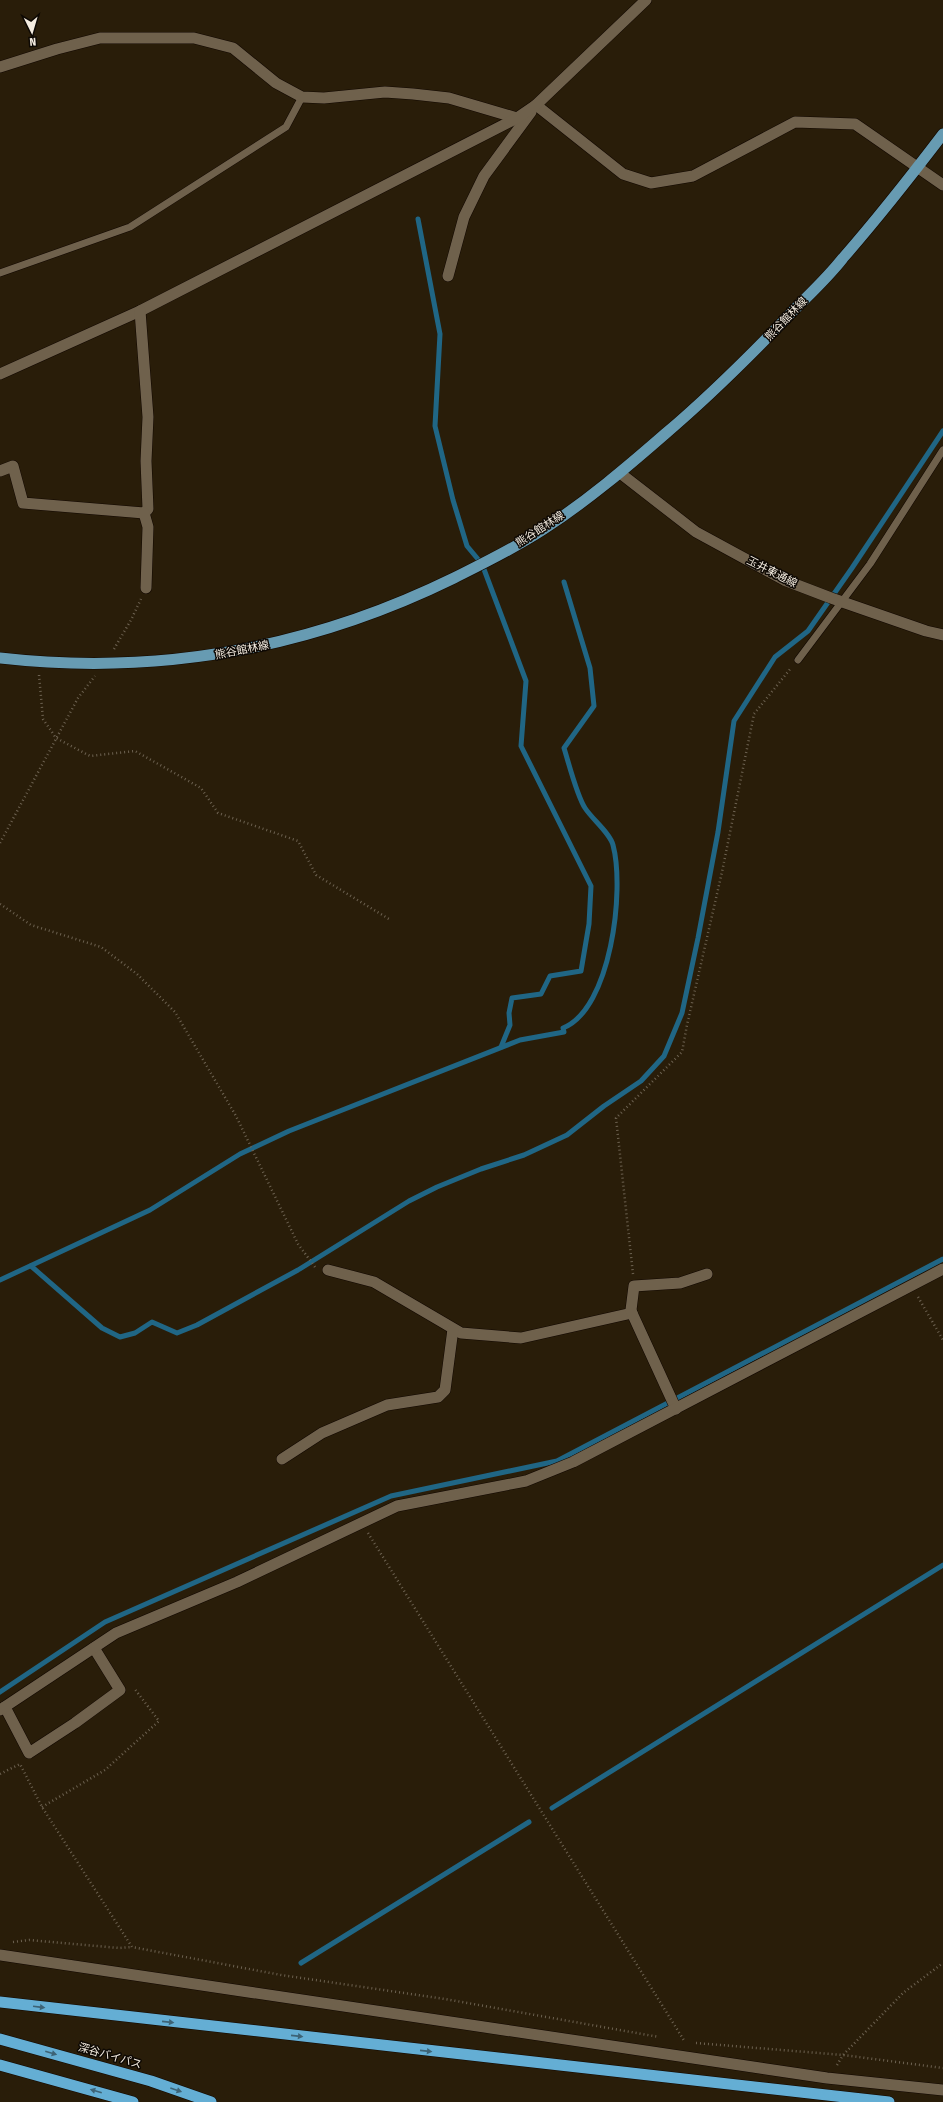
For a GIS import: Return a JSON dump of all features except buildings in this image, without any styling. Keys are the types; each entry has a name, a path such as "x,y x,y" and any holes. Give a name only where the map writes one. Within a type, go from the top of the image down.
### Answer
{"highway":[{"path":"0,2002 889,2102"},
{"name":"深谷バイパス","path":"0,2039 151,2081 211,2102"},
{"path":"0,2065 133,2102"}],"main road":[{"name":"熊谷館林線","path":"1,656 38,661 105,663 162,661 207,657 273,644 337,626 403,602 482,564 543,529 620,473 697,406 766,340 842,261 943,134"}],"street":[{"path":"0,374 140,311 517,118 536,105 646,0"},
{"path":"0,67 56,49 100,38 194,38 233,48 276,83 302,97 324,98 385,92 413,94 449,98 517,118"},
{"path":"536,105 623,174 651,183 693,176 795,122 855,124 918,166 943,185"},
{"path":"448,276 464,217 484,176 536,105"},
{"path":"140,311 148,417 146,461 148,509 144,513"},
{"path":"0,471 13,466 23,503 144,513"},
{"name":"玉井東通線","path":"620,473 696,532 784,580 841,602 926,631 943,635"},
{"path":"144,513 148,527 146,588"},
{"path":"94,1648 120,1690 75,1723 29,1753 2,1708 116,1633 237,1582 397,1506 526,1481 573,1462 943,1269"},
{"path":"328,1270 374,1282 434,1316 460,1333 521,1338 632,1313"},
{"path":"676,1408 632,1313 631,1310 634,1286 680,1283 707,1274"},
{"path":"282,1459 322,1434 387,1405 438,1397 445,1390 453,1329"},
{"path":"0,1955 827,2078 943,2090"},
{"path":"825,2095 827,2078"}],"lane":[{"path":"0,273 130,227 286,127 302,97"},
{"path":"798,660 870,564 943,450"}],"path":[{"path":"0,843 78,698 105,663 132,620 146,588"},
{"path":"634,1286 616,1118 682,1052 686,1025 722,872 754,714 798,660"},
{"path":"38,661 43,719 56,738 90,756 135,751 201,788 218,813 298,841 316,875 389,919"},
{"path":"0,904 31,925 101,947 137,974 175,1012 236,1116 298,1244 315,1268 328,1270"},
{"path":"912,1286 943,1340"},
{"path":"362,1523 685,2042"},
{"path":"42,1807 105,1770 159,1721 133,1687"},
{"path":"0,1774 20,1764 42,1807 132,1947"},
{"path":"10,1944 29,1940 119,1948 132,1947 281,1975 445,1999 662,2038"},
{"path":"827,2078 844,2055 903,1993 943,1963"},
{"path":"678,2041 844,2055 943,2068"}],"waterway":[{"path":"418,219 440,334 435,426 453,500 467,546 482,564 526,681 521,746 591,886 589,924 581,971 550,976 541,994 512,998 509,1013 510,1025 501,1047"},
{"path":"31,1266 102,1328 120,1337 135,1333 152,1322 177,1333 197,1325 298,1270 409,1201 437,1187 481,1169 524,1155 567,1135 604,1106 641,1081 664,1056 682,1013 718,832 734,721 775,657 808,631 852,568 943,431"},
{"path":"0,1280 150,1210 240,1154 289,1131 520,1040 564,1032 563,1028 579,1017 593,998 603,974 615,918 617,890 616,865 613,845 605,831 582,803 564,748 594,706 590,668 564,582"},
{"path":"0,1692 105,1622 391,1496 557,1461 943,1259"},
{"path":"552,1808 943,1565"},
{"path":"301,1963 529,1822"}]}
